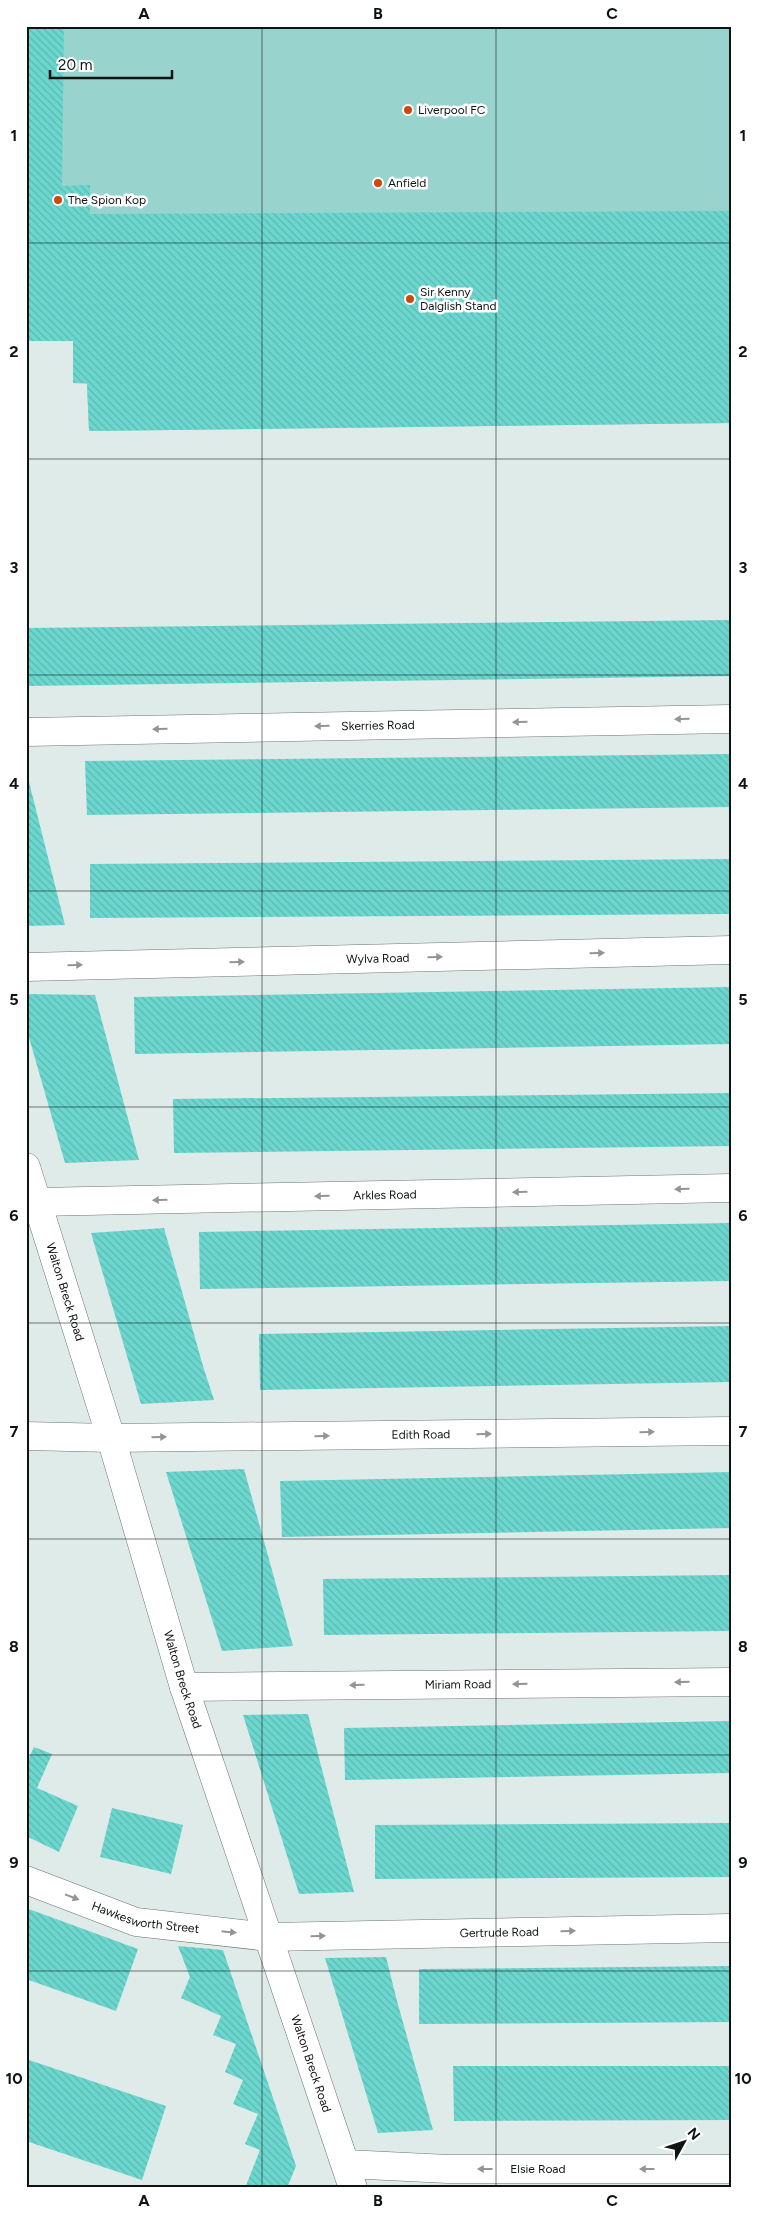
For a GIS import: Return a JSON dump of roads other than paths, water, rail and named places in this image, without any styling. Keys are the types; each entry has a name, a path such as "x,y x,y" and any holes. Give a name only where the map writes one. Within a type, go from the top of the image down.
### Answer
{"street":[{"name":"Skerries Road","path":"26,732 731,719"},
{"name":"Wylva Road","path":"26,967 731,950"},
{"name":"Walton Breck Road","path":"26,1167 111,1438 184,1687 349,2176"},
{"name":"Arkles Road","path":"37,1202 731,1188"},
{"name":"Edith Road","path":"26,1436 111,1438 731,1431"},
{"name":"Miriam Road","path":"184,1687 731,1682"},
{"name":"Hawkesworth Street","path":"26,1880 136,1922 269,1937"},
{"name":"Gertrude Road","path":"269,1937 731,1928"},
{"name":"Elsie Road","path":"349,2176 448,2169 731,2169"}],"place":[{"name":"Liverpool FC","path":"408,110"},
{"name":"Anfield","path":"378,183"},
{"name":"The Spion Kop","path":"58,200"},
{"name":"Sir Kenny Dalglish Stand","path":"410,299"}]}
